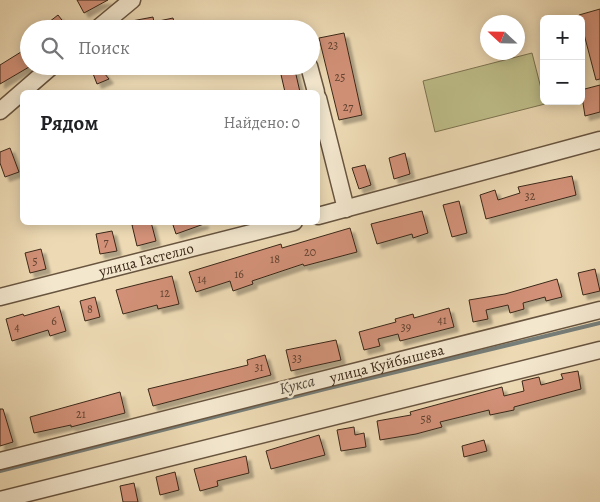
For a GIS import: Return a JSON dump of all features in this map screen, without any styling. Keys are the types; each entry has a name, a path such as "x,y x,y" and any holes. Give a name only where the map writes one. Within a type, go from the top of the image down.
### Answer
{"street":[{"path":"108,20 132,0"},
{"path":"24,90 42,75"},
{"path":"311,75 315,90"},
{"path":"0,111 20,94"},
{"path":"320,106 346,209"},
{"path":"320,216 600,140"},
{"name":"улица Гастелло","path":"0,297 282,225"},
{"name":"улица Куйбышева","path":"0,461 600,310"},
{"path":"0,500 600,350"}],"green space":[{"path":"532,53 540,84 541,105 435,132 423,81 505,60 525,60 525,55"}],"building":[{"path":"77,0 108,0 84,13"},
{"path":"600,9 600,79 596,80 585,38 585,15 579,15"},
{"path":"58,15 62,20 52,20"},
{"path":"153,17 154,20 137,20"},
{"path":"344,33 362,115 339,120 320,38"},
{"path":"20,53 20,72 0,84 0,65"},
{"path":"94,75 106,75 109,79 97,84"},
{"path":"281,75 296,75 300,90 285,90"},
{"path":"600,85 600,112 585,116 583,105 585,105 585,89"},
{"path":"10,148 19,172 5,177 0,163 0,152"},
{"path":"405,153 410,174 394,179 389,158"},
{"path":"365,165 371,185 359,189 352,168"},
{"path":"572,176 576,195 486,219 480,195 495,190 498,200 520,193 518,187"},
{"path":"459,201 467,233 452,237 443,205"},
{"path":"422,211 428,233 413,238 412,234 377,244 371,224"},
{"path":"132,225 152,225 156,241 137,246"},
{"path":"173,225 201,225 176,234"},
{"path":"350,228 357,252 304,266 303,264 252,281 253,284 233,291 230,281 196,292 189,272 281,244 282,248"},
{"path":"112,231 117,251 100,254 96,234"},
{"path":"41,249 46,269 30,273 25,253"},
{"path":"595,269 600,291 583,295 578,273"},
{"path":"172,276 179,304 158,309 157,305 123,314 116,290"},
{"path":"557,279 562,297 546,301 545,297 523,303 524,309 510,313 508,305 486,310 488,319 473,322 469,300 505,294"},
{"path":"95,297 100,317 85,321 80,301"},
{"path":"59,306 66,331 50,336 48,330 12,341 6,319"},
{"path":"449,308 454,327 400,341 398,334 378,339 380,346 364,350 359,332 396,322 395,319 413,314 414,318"},
{"path":"336,340 341,360 291,371 286,350"},
{"path":"265,355 271,375 153,406 148,389 248,365 247,360"},
{"path":"578,371 581,389 514,407 514,410 490,415 489,410 440,422 442,427 416,434 380,440 377,421 411,415 410,412 502,387 504,396 524,391 522,381 539,377 541,385 563,379 561,374"},
{"path":"120,392 125,413 71,427 71,425 34,433 30,417"},
{"path":"0,409 3,409 13,442 0,446"},
{"path":"354,427 355,435 364,433 366,447 341,451 337,430"},
{"path":"319,435 325,455 271,469 266,451"},
{"path":"484,440 487,451 464,457 462,446"},
{"path":"246,456 249,473 217,481 218,486 200,491 194,469"},
{"path":"175,472 179,490 160,495 156,477"},
{"path":"134,483 138,502 123,502 120,486"}],"waterway":[{"name":"Кукса","path":"0,471 325,389 600,323"}]}
